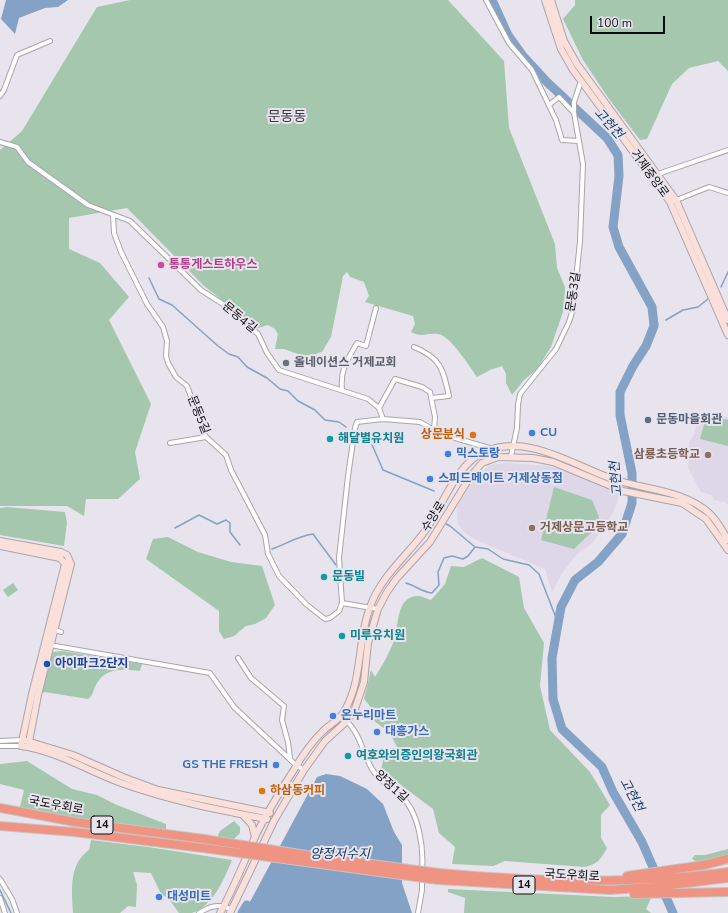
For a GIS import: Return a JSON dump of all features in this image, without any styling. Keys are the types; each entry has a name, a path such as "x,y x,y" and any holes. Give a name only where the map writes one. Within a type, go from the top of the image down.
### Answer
{"highway":[{"name":"국도우회로","path":"0,808 75,822 204,839 438,877 606,880"},
{"name":"국도우회로","path":"0,826 74,832 438,877 610,890"},
{"path":"606,880 704,865 728,859"},
{"name":"14","path":"610,890 654,887 707,878 728,872"},
{"name":"14","path":"606,880 728,878"},
{"path":"610,890 634,894 728,892"}],"street":[{"path":"486,0 509,43 532,70 556,120 562,140 579,141"},
{"name":"거제중앙로","path":"545,0 561,49 670,202 724,309 728,320"},
{"name":"거제중앙로","path":"551,0 564,41 583,79 657,173 676,200 718,297 723,303 728,335"},
{"path":"0,96 4,90 17,54 50,41"},
{"name":"문동3길","path":"511,456 511,447 517,428 520,394 556,349 569,322 573,309 579,255 583,177 582,153 574,113 575,97 583,79"},
{"path":"549,105 559,97 574,113"},
{"name":"문동4길","path":"0,142 17,147 28,162 88,205 130,221 201,290 229,308 258,334 267,353 279,370 368,399 379,408"},
{"path":"652,177 657,173 728,150"},
{"path":"670,202 709,187 728,193"},
{"name":"문동5길","path":"114,215 114,234 121,252 147,304 163,327 167,341 166,356 168,363 176,377 187,386 206,437 226,455 231,470 266,535 268,554 279,576 307,605 325,619 330,618 338,611 342,603"},
{"path":"342,390 341,376 348,359 357,343 366,346 376,308"},
{"path":"414,347 428,353 442,369 449,396 431,398"},
{"path":"383,419 379,408 395,379 422,387 430,392 434,417 434,430"},
{"path":"378,609 342,603 340,558 348,476 357,422 383,419 420,422 447,436 493,449"},
{"path":"170,443 206,437"},
{"name":"수양로","path":"220,913 271,805 296,765 317,737 341,716 355,687 361,640 370,607 378,590 389,573 430,525 467,464 480,454 493,449 511,447 532,449 554,454 622,482 643,488 677,494 690,500 710,513 728,540"},
{"name":"수양로","path":"347,721 361,694 364,682 368,642 378,609 397,578 430,542 470,476 478,467 490,459 511,456 553,462 623,490 646,496 676,501 688,506 712,525 728,550"},
{"path":"0,541 61,552 67,555 70,559 71,571 51,629"},
{"path":"0,546 60,558 64,561 51,629 22,743"},
{"path":"51,629 62,632"},
{"path":"29,744 47,644"},
{"path":"47,644 210,674 234,707 296,765 304,770"},
{"path":"238,658 256,684 284,706 282,720 288,742 290,758"},
{"name":"양정1길","path":"341,716 347,721 360,740 372,769 379,779 410,806 419,836 423,864 422,890 418,913"},
{"path":"199,913 214,906 224,906 231,911 276,818 304,770 325,741 347,721"},
{"path":"31,729 35,739 42,744 158,790 259,811 266,810 271,805"},
{"path":"0,741 42,744"},
{"path":"0,746 22,743"},
{"path":"29,744 120,783 156,795 242,814 276,818"},
{"path":"259,811 265,816"},
{"path":"242,814 252,825 255,837"},
{"path":"0,879 12,899 17,913"},
{"path":"0,898 5,913"}],"shaded area":[{"name":"삼룡초등학교","path":"704,412 728,417 728,505 725,502 714,500 711,495 701,492 688,468 689,442 693,436 700,416"},
{"name":"거제상문고등학교","path":"506,463 548,466 571,472 619,493 617,504 606,526 591,544 575,556 561,575 552,592 545,569 474,539 463,531 458,524 458,505 471,483 489,465"}],"green space":[{"path":"130,0 448,0 504,61 509,128 555,244 557,268 565,287 564,309 551,347 537,369 524,380 512,395 506,383 506,374 502,366 477,377 454,345 443,336 438,334 415,334 411,332 415,324 413,316 365,302 369,296 364,282 350,277 347,272 343,276 331,337 322,352 317,353 316,359 312,359 284,349 275,349 278,334 275,329 268,325 258,328 204,286 127,208 69,218 69,249 100,263 129,297 109,320 151,404 135,452 140,479 118,499 86,499 84,516 67,506 0,506 0,150 22,131 97,7"},
{"path":"575,0 728,0 728,71 718,61 689,68 672,84 647,139 640,140 609,99 583,60 563,19 575,5"},
{"path":"707,414 728,420 728,446 700,439"},
{"path":"554,487 592,500 599,517 598,526 574,549 541,540"},
{"path":"7,507 65,512 67,523 64,546 0,535 0,508"},
{"path":"168,537 198,552 231,562 262,566 275,605 266,618 255,624 246,626 234,636 224,639 219,631 219,611 146,559 153,539"},
{"path":"482,558 519,577 524,608 544,643 540,686 550,730 590,772 610,805 601,815 601,838 607,848 598,861 592,865 584,867 505,861 493,866 452,864 455,847 439,833 433,809 381,770 384,756 397,747 390,733 373,720 374,711 364,699 371,670 375,677 388,655 396,635 399,613 406,601 411,597 419,596 431,600 445,584 451,566 464,567"},
{"path":"13,583 18,590 8,597 3,590"},
{"path":"62,651 142,664 140,671 116,670 105,674 97,683 88,699 45,692 42,693 50,655 53,652"},
{"path":"27,761 72,789 97,795 117,805 166,824 166,829 161,831 38,812 20,807 24,790 0,784 0,764"},
{"path":"234,821 240,827 240,833 234,839 235,841 221,840 218,835 220,831"},
{"path":"91,840 232,860 222,883 212,898 200,909 192,913 179,913 169,899 161,894 151,873 133,872 137,885 136,907 128,906 120,913 73,913 72,887 74,870 82,856 89,850"},
{"path":"728,849 728,857 699,863 692,859 695,855 705,855"},
{"path":"448,889 613,897 652,896 646,909 651,913 464,913 465,898 448,892"}],"water":[{"path":"6,0 68,0 58,7 45,8 19,18 15,34 1,19"},
{"name":"양정저수지","path":"326,774 340,776 367,789 383,804 394,832 402,845 402,883 412,913 244,913 317,777"}],"waterway":[{"name":"고현천","path":"492,0 508,35 523,56 547,82 607,138 618,155 619,176 613,227 619,247 652,307 654,326 646,346 633,366 620,392 620,415 632,473 632,503 622,534 598,562 575,580 561,607 552,658 553,699 562,729 602,767 613,792 642,842 673,913"},
{"path":"721,287 728,272"},
{"path":"149,278 159,299 172,305 218,346 229,354 238,357 247,367 267,378 280,389 288,391 298,401 315,410 325,420 339,422 346,427"},
{"path":"666,320 683,310 698,307 708,299"},
{"name":"고현천","path":"654,326 658,324"},
{"path":"361,436 370,440 383,470 434,491"},
{"path":"175,528 199,515 217,524 226,520 230,523 230,532 240,545"},
{"path":"446,524 475,547 488,549 503,559 529,565 539,574 558,623"},
{"path":"272,549 297,538 313,534 336,565"},
{"path":"406,583 432,593 439,585 438,572 444,558 452,556 463,559 468,556 475,547"},
{"path":"343,575 355,579"},
{"path":"0,890 11,913"},
{"path":"242,913 247,905"}],"place":[{"name":"통통게스트하우스","path":"161,265"},
{"name":"올네이션스 거제교회","path":"286,363"},
{"name":"문동마을회관","path":"648,420"},
{"name":"CU","path":"532,433"},
{"name":"상문분식","path":"473,435"},
{"name":"해달별유치원","path":"330,439"},
{"name":"믹스토랑","path":"448,454"},
{"name":"삼룡초등학교","path":"708,455"},
{"name":"스피드메이트 거제상동점","path":"430,479"},
{"name":"거제상문고등학교","path":"532,528"},
{"name":"문동빌","path":"324,577"},
{"name":"미루유치원","path":"342,636"},
{"name":"아이파크2단지","path":"47,664"},
{"name":"온누리마트","path":"333,716"},
{"name":"대흥가스","path":"377,732"},
{"name":"여호와의증인의왕국회관","path":"348,756"},
{"name":"GS THE FRESH","path":"276,765"},
{"name":"하삼동커피","path":"262,791"},
{"name":"대성미트","path":"159,897"}],"district":[{"name":"문동동","path":"287,118"}]}
